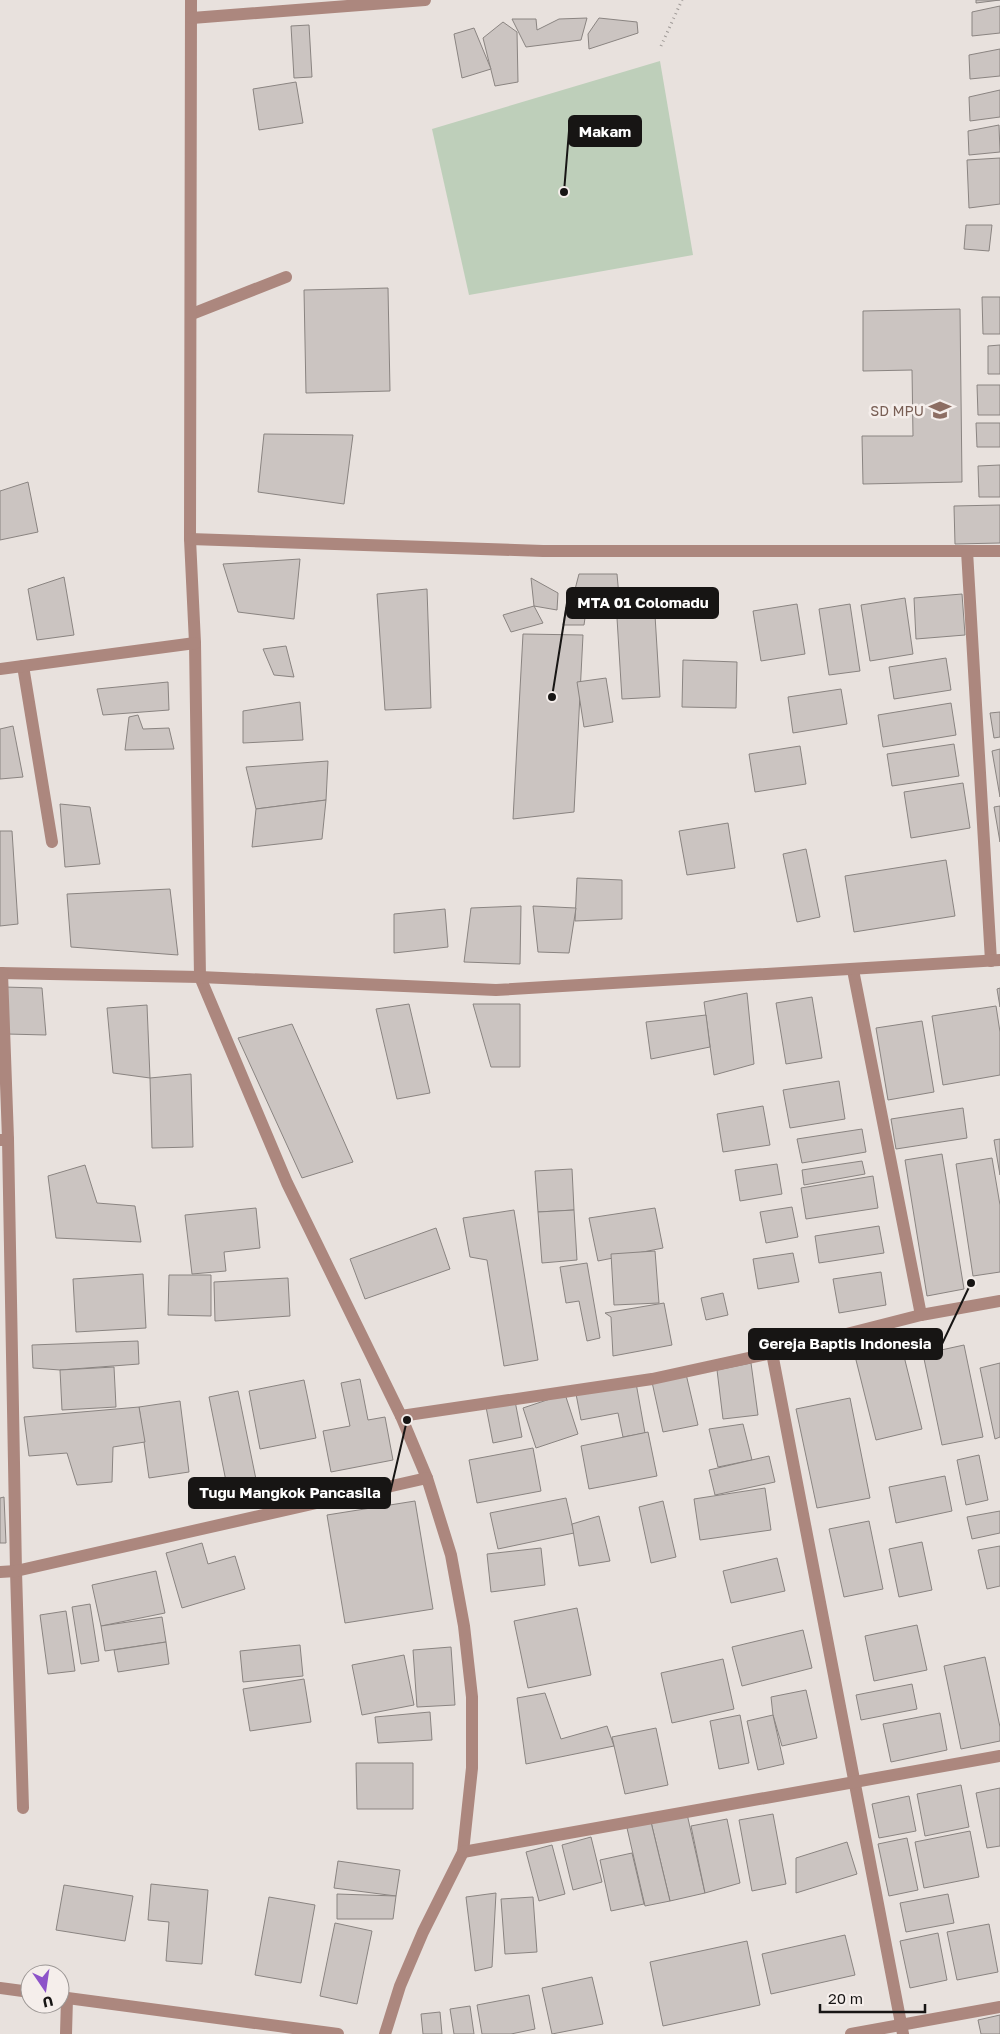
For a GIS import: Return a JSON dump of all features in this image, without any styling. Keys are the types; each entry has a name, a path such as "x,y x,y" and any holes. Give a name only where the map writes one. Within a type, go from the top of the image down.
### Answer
{"street":[{"path":"191,0 192,314 190,539 195,643 200,977 287,1183 401,1416 427,1478 451,1555 464,1626 472,1697 472,1768 463,1852 423,1932 400,1986 385,2034"},
{"path":"192,18 426,0"},
{"path":"192,314 286,277"},
{"path":"190,539 543,551 1000,551"},
{"path":"23,1808 1,973 200,977 496,990 996,960 967,551"},
{"path":"0,669 195,643"},
{"path":"23,666 52,842"},
{"path":"853,970 921,1315"},
{"path":"401,1416 652,1379 772,1353 921,1315 1000,1301"},
{"path":"772,1353 856,1782 902,2030"},
{"path":"0,1572 16,1571 427,1478"},
{"path":"463,1852 1000,1756"},
{"path":"0,1988 20,1991"},
{"path":"70,1999 338,2034"},
{"path":"851,2034 902,2030 1000,2007"},
{"path":"65,2014 66,2034"}],"path":[{"path":"661,46 682,0"}],"green space":[{"path":"660,61 693,255 469,295 432,129"}],"building":[{"path":"976,0 1000,0 976,3"},
{"path":"1000,6 1000,33 972,36 972,12"},
{"path":"587,18 581,40 526,47 512,19 536,19 537,30 559,19"},
{"path":"599,18 637,22 638,33 589,49 588,34"},
{"path":"503,22 517,32 518,82 495,86 483,38"},
{"path":"309,25 312,77 294,78 291,26"},
{"path":"474,28 491,69 462,78 454,34"},
{"path":"1000,49 1000,76 970,79 969,55"},
{"path":"296,82 303,123 259,130 253,89"},
{"path":"1000,90 1000,117 970,121 969,97"},
{"path":"999,125 1000,152 969,155 968,131"},
{"path":"1000,158 1000,204 969,208 967,160"},
{"path":"966,225 992,225 989,251 964,249"},
{"path":"388,288 390,391 306,393 304,290"},
{"path":"982,297 1000,297 1000,334 983,334"},
{"path":"960,309 962,482 863,484 862,436 913,436 912,370 863,371 863,311"},
{"path":"1000,345 1000,374 988,374 988,346"},
{"path":"977,385 1000,385 1000,415 978,415"},
{"path":"976,423 1000,423 1000,447 977,447"},
{"path":"264,434 353,435 344,504 258,492"},
{"path":"1000,465 1000,497 979,497 978,466"},
{"path":"28,482 38,532 0,540 0,491"},
{"path":"1000,505 1000,543 955,544 954,506"},
{"path":"300,559 294,619 238,612 223,564"},
{"path":"579,574 617,574 619,596 573,597"},
{"path":"64,577 74,635 37,640 28,589"},
{"path":"531,578 558,593 557,610 534,606"},
{"path":"427,589 431,708 385,710 377,594"},
{"path":"962,594 965,635 916,639 914,598"},
{"path":"905,598 913,654 870,661 861,605"},
{"path":"654,599 660,697 622,699 616,602"},
{"path":"587,604 584,625 563,625 566,607"},
{"path":"797,604 805,654 761,661 753,611"},
{"path":"850,604 860,671 829,675 819,609"},
{"path":"534,606 543,623 511,632 503,615"},
{"path":"523,634 583,635 574,812 513,819"},
{"path":"286,646 294,677 274,675 263,649"},
{"path":"946,658 951,690 894,699 889,667"},
{"path":"683,660 737,662 736,708 682,707"},
{"path":"606,678 613,722 584,727 577,682"},
{"path":"168,682 169,710 103,715 97,689"},
{"path":"841,689 847,724 793,733 788,697"},
{"path":"300,702 303,740 243,743 243,711"},
{"path":"951,703 956,735 883,747 878,715"},
{"path":"1000,712 1000,737 994,738 990,713"},
{"path":"138,715 143,729 169,728 174,749 125,750 129,717"},
{"path":"13,726 23,777 0,779 0,729"},
{"path":"954,744 959,776 892,786 887,754"},
{"path":"800,746 806,784 755,792 749,754"},
{"path":"1000,749 1000,797 992,751"},
{"path":"328,761 326,800 256,809 246,767"},
{"path":"963,783 970,828 911,838 904,792"},
{"path":"326,800 322,839 252,847 256,809"},
{"path":"60,804 90,807 100,864 65,867"},
{"path":"1000,806 1000,842 994,807"},
{"path":"728,823 735,868 687,875 679,831"},
{"path":"0,831 12,831 18,924 0,926"},
{"path":"806,849 820,917 797,922 783,854"},
{"path":"946,860 955,916 854,932 845,876"},
{"path":"577,878 622,880 622,919 575,921"},
{"path":"170,889 178,955 71,947 67,894"},
{"path":"521,906 520,964 464,962 471,908"},
{"path":"533,906 576,908 569,953 538,952"},
{"path":"445,909 448,947 394,953 394,914"},
{"path":"3,987 42,988 46,1035 7,1034"},
{"path":"1000,988 1000,1007 997,989"},
{"path":"747,993 754,1064 714,1075 704,1002"},
{"path":"812,997 822,1058 786,1064 776,1003"},
{"path":"409,1004 430,1093 397,1099 376,1009"},
{"path":"473,1004 520,1004 520,1067 491,1067"},
{"path":"147,1005 150,1078 113,1073 107,1008"},
{"path":"996,1006 1000,1032 1000,1075 943,1085 932,1016"},
{"path":"706,1015 710,1047 651,1059 646,1022"},
{"path":"922,1021 934,1092 888,1100 876,1028"},
{"path":"292,1024 353,1162 302,1178 238,1038"},
{"path":"191,1074 193,1147 152,1148 150,1078"},
{"path":"839,1081 845,1119 790,1128 783,1090"},
{"path":"763,1106 770,1145 723,1152 717,1114"},
{"path":"963,1108 967,1138 896,1149 891,1119"},
{"path":"862,1129 866,1152 802,1163 797,1139"},
{"path":"1000,1139 1000,1175 994,1140"},
{"path":"942,1154 964,1289 927,1296 905,1160"},
{"path":"992,1158 1000,1205 1000,1272 973,1276 956,1164"},
{"path":"862,1161 865,1174 804,1185 802,1170"},
{"path":"777,1164 782,1194 740,1201 735,1170"},
{"path":"85,1165 97,1203 135,1206 141,1242 56,1238 48,1176"},
{"path":"572,1169 574,1210 538,1212 535,1171"},
{"path":"873,1176 878,1208 806,1219 801,1188"},
{"path":"792,1207 798,1237 766,1243 760,1212"},
{"path":"256,1208 260,1248 224,1252 226,1271 192,1274 185,1215"},
{"path":"655,1208 663,1248 598,1261 589,1218"},
{"path":"514,1210 538,1360 504,1366 487,1260 470,1257 463,1218"},
{"path":"574,1210 577,1260 542,1263 538,1212"},
{"path":"879,1226 884,1253 819,1263 815,1236"},
{"path":"436,1228 450,1269 365,1299 350,1259"},
{"path":"655,1251 659,1303 614,1305 611,1254"},
{"path":"793,1253 799,1282 758,1289 753,1259"},
{"path":"587,1263 600,1338 587,1341 579,1301 566,1303 560,1267"},
{"path":"881,1272 886,1305 839,1313 833,1279"},
{"path":"143,1274 146,1328 76,1332 73,1279"},
{"path":"169,1275 211,1275 211,1316 168,1315"},
{"path":"288,1278 290,1316 215,1321 214,1282"},
{"path":"723,1293 728,1315 706,1320 701,1298"},
{"path":"664,1303 672,1345 613,1356 611,1317 605,1313"},
{"path":"898,1332 922,1429 876,1440 852,1344"},
{"path":"138,1341 139,1364 60,1370 33,1368 32,1345"},
{"path":"964,1345 983,1437 942,1445 923,1354"},
{"path":"751,1363 758,1415 723,1419 717,1370"},
{"path":"1000,1363 1000,1437 995,1439 980,1368"},
{"path":"114,1367 116,1407 62,1410 60,1370"},
{"path":"686,1374 698,1425 663,1432 652,1382"},
{"path":"360,1379 368,1420 385,1417 393,1460 331,1472 323,1431 350,1426 341,1383"},
{"path":"304,1380 316,1438 260,1449 249,1391"},
{"path":"636,1383 645,1433 623,1437 618,1413 581,1420 576,1394"},
{"path":"238,1391 260,1499 231,1506 209,1397"},
{"path":"565,1394 578,1434 536,1448 523,1408"},
{"path":"850,1398 870,1498 817,1508 796,1409"},
{"path":"180,1401 189,1472 149,1478 139,1407"},
{"path":"515,1401 522,1437 493,1443 486,1407"},
{"path":"139,1407 145,1442 113,1447 112,1482 77,1485 67,1453 29,1456 24,1417"},
{"path":"743,1424 752,1460 718,1467 709,1429"},
{"path":"648,1432 657,1476 589,1489 581,1446"},
{"path":"533,1448 541,1491 477,1503 469,1460"},
{"path":"979,1455 988,1500 966,1505 957,1460"},
{"path":"769,1456 775,1482 715,1495 709,1470"},
{"path":"945,1476 952,1511 896,1523 889,1487"},
{"path":"765,1488 771,1530 700,1540 694,1499"},
{"path":"4,1497 6,1543 0,1543 0,1498"},
{"path":"566,1498 574,1533 498,1549 490,1513"},
{"path":"415,1501 433,1609 345,1623 327,1515"},
{"path":"663,1501 676,1557 651,1563 639,1507"},
{"path":"1000,1511 1000,1533 972,1539 967,1517"},
{"path":"599,1516 610,1561 579,1566 572,1524"},
{"path":"869,1521 883,1589 844,1597 829,1529"},
{"path":"922,1542 932,1590 899,1597 889,1549"},
{"path":"202,1543 208,1564 235,1556 245,1589 182,1608 166,1553"},
{"path":"1000,1546 1000,1586 987,1589 978,1550"},
{"path":"541,1548 545,1585 491,1592 487,1554"},
{"path":"777,1558 785,1591 731,1603 723,1571"},
{"path":"156,1571 165,1613 101,1626 92,1585"},
{"path":"90,1604 99,1661 81,1664 72,1607"},
{"path":"577,1608 591,1675 528,1688 514,1621"},
{"path":"66,1611 75,1671 48,1674 40,1615"},
{"path":"162,1617 166,1642 105,1651 101,1626"},
{"path":"917,1625 927,1670 874,1681 865,1636"},
{"path":"803,1630 812,1668 742,1686 732,1647"},
{"path":"166,1642 169,1664 118,1672 114,1650"},
{"path":"300,1645 303,1676 243,1682 240,1651"},
{"path":"451,1647 455,1705 417,1707 413,1650"},
{"path":"404,1655 414,1705 362,1715 352,1665"},
{"path":"985,1657 1000,1727 1000,1741 961,1749 944,1666"},
{"path":"723,1659 734,1709 672,1723 661,1673"},
{"path":"304,1679 311,1722 250,1731 243,1689"},
{"path":"912,1684 917,1709 861,1720 856,1695"},
{"path":"806,1690 817,1738 782,1746 773,1715 771,1697"},
{"path":"545,1693 561,1739 607,1726 614,1746 526,1764 517,1698"},
{"path":"430,1712 432,1740 378,1743 375,1717"},
{"path":"940,1713 947,1750 891,1762 883,1724"},
{"path":"740,1715 749,1763 719,1769 710,1721"},
{"path":"773,1715 784,1764 758,1770 747,1721"},
{"path":"656,1728 668,1785 625,1794 612,1737"},
{"path":"356,1763 413,1763 413,1809 357,1809"},
{"path":"961,1785 969,1827 925,1836 917,1794"},
{"path":"1000,1788 1000,1846 987,1848 976,1793"},
{"path":"909,1796 916,1831 879,1838 872,1804"},
{"path":"687,1814 705,1893 670,1901 651,1822"},
{"path":"773,1814 786,1884 752,1891 739,1820"},
{"path":"727,1819 740,1883 705,1893 691,1826"},
{"path":"651,1822 670,1901 645,1906 627,1828"},
{"path":"970,1831 979,1877 924,1888 915,1842"},
{"path":"591,1837 602,1882 573,1890 562,1845"},
{"path":"907,1838 918,1890 889,1896 878,1844"},
{"path":"847,1842 857,1874 796,1893 796,1858"},
{"path":"552,1845 565,1894 539,1901 526,1852"},
{"path":"632,1853 644,1904 611,1911 600,1860"},
{"path":"338,1861 400,1870 396,1896 334,1888"},
{"path":"151,1884 208,1890 202,1964 166,1961 169,1922 148,1920"},
{"path":"64,1885 133,1896 125,1941 56,1930"},
{"path":"496,1893 492,1967 475,1971 466,1897"},
{"path":"337,1894 396,1896 393,1919 337,1919"},
{"path":"948,1894 954,1923 906,1932 900,1903"},
{"path":"269,1897 315,1905 301,1983 255,1975"},
{"path":"533,1897 537,1952 505,1954 501,1899"},
{"path":"335,1923 372,1931 357,2004 320,1996"},
{"path":"989,1924 998,1972 957,1980 947,1932"},
{"path":"938,1933 947,1980 910,1988 900,1941"},
{"path":"845,1935 855,1975 771,1994 762,1954"},
{"path":"747,1941 760,2005 663,2026 650,1962"},
{"path":"592,1977 603,2024 552,2034 542,1988"},
{"path":"529,1995 535,2029 511,2034 482,2034 477,2005"},
{"path":"470,2006 474,2034 454,2034 450,2009"},
{"path":"440,2012 442,2034 423,2034 421,2014"},
{"path":"1000,2015 1000,2034 981,2034 978,2020"}],"place":[{"name":"Makam","path":"564,192"},
{"name":"SD MPU","path":"940,410"},
{"name":"MTA 01 Colomadu","path":"552,697"},
{"name":"Gereja Baptis Indonesia","path":"971,1283"},
{"name":"Tugu Mangkok Pancasila","path":"407,1420"}]}
